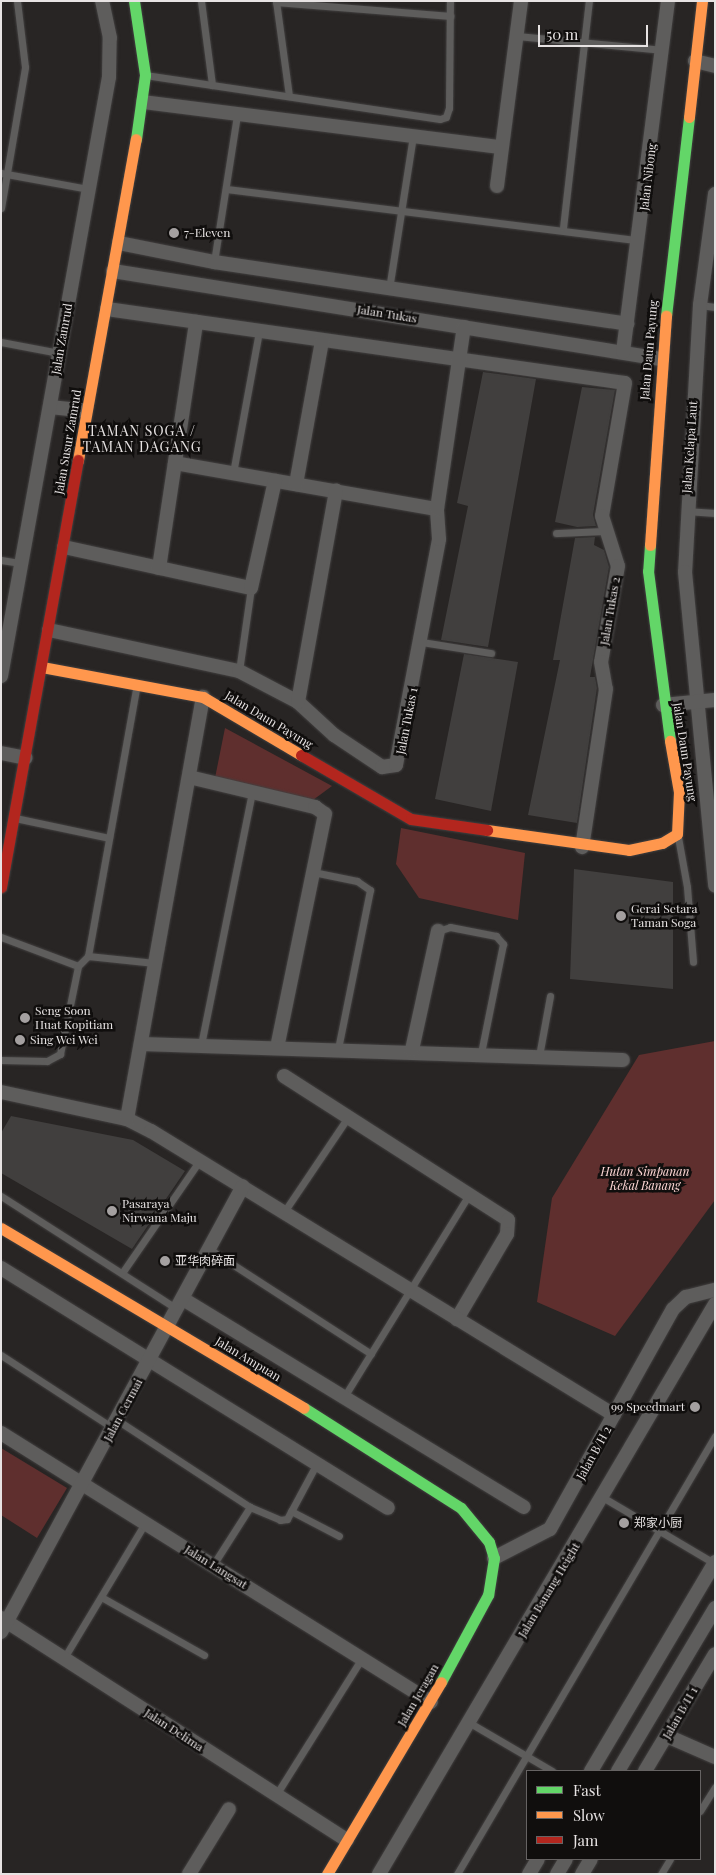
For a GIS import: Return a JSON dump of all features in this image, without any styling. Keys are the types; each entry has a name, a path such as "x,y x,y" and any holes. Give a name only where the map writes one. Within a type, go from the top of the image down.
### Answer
{"street":[{"name":"Jalan Zamrud","path":"1,676 111,60 102,1"},
{"name":"Jalan Susur Zamrud","path":"1,887 26,758 86,411 107,309 143,102 145,75 134,1"},
{"path":"497,186 521,1"},
{"name":"Jalan Nibong","path":"623,352 640,240 668,1"},
{"name":"Jalan Daun Payung","path":"42,666 138,681 204,697 411,818 582,847 629,850 662,843 677,834 679,792 663,705 648,571 661,360 702,1"},
{"path":"696,61 715,66"},
{"path":"143,102 501,147"},
{"name":"Jalan Kelapa Laut","path":"715,194 700,305 686,511 685,572 715,886"},
{"path":"119,243 214,262 627,324"},
{"name":"Jalan Tukas","path":"114,271 623,352 661,360"},
{"path":"107,309 458,362"},
{"path":"159,568 196,322"},
{"name":"Jalan Tukas 1","path":"48,630 239,671 298,702 334,735 382,767 396,765 422,642 439,539 438,508 464,327"},
{"path":"296,484 322,341"},
{"name":"Jalan Tukas 2","path":"458,362 622,380 625,385 602,516 618,566 601,662 607,684 582,847"},
{"path":"50,407 86,411"},
{"path":"175,464 438,508"},
{"path":"64,547 251,588 275,481"},
{"path":"298,702 336,490"},
{"path":"127,1119 204,697"},
{"path":"663,705 715,700"},
{"path":"1,753 26,758"},
{"path":"189,777 322,809 325,814 277,1047"},
{"path":"412,1050 438,931"},
{"path":"141,1044 412,1050 623,1060"},
{"path":"284,1076 510,1223 457,1319"},
{"path":"3,1096 127,1119 200,1159 410,1291 614,1415"},
{"name":"Jalan Cermai","path":"3,1624 84,1486 115,1424 243,1186"},
{"name":"Jalan Ampuan","path":"1,1228 305,1409 476,1521 494,1558"},
{"path":"1,1268 317,1462 388,1508"},
{"name":"Jalan B/H 2","path":"494,1558 550,1529 673,1309 686,1297 715,1290"},
{"path":"180,1304 344,1397 524,1507"},
{"name":"Jalan Banang Height","path":"379,1874 604,1498 715,1304"},
{"name":"Jalan Langsat","path":"1,1433 431,1702"},
{"name":"Jalan Jeragan","path":"327,1874 431,1702 488,1595 494,1558"},
{"path":"592,1770 714,1562"},
{"path":"619,1770 715,1608"},
{"name":"Jalan Delima","path":"3,1624 64,1658 347,1840"},
{"name":"Jalan B/H 1","path":"646,1770 715,1654"},
{"path":"667,1736 715,1757"},
{"path":"189,1874 230,1809"},
{"path":"529,1874 537,1860"},
{"path":"557,1874 565,1860"},
{"path":"582,1874 590,1860"}],"lane":[{"path":"1,208 4,174 25,67 17,1"},
{"path":"201,1 212,86"},
{"path":"145,75 212,86 446,117 450,1"},
{"path":"562,228 589,1"},
{"path":"289,96 276,2 450,16"},
{"path":"517,36 663,50"},
{"path":"214,262 237,115"},
{"path":"389,289 413,136"},
{"path":"4,174 88,189"},
{"path":"226,189 402,212 562,228 640,240"},
{"path":"700,305 715,307"},
{"path":"233,473 259,332"},
{"path":"1,342 60,353"},
{"path":"686,511 715,513"},
{"path":"556,533 606,531"},
{"path":"1,560 21,563"},
{"path":"239,671 251,588"},
{"path":"422,642 491,653"},
{"path":"1,1060 47,1061 60,1054 78,966 88,956 138,681"},
{"path":"201,1045 252,792"},
{"path":"14,818 109,838"},
{"path":"677,834 687,888 693,962"},
{"path":"313,872 357,881 370,890 338,1048"},
{"path":"438,931 450,927 496,936 503,944 481,1053"},
{"path":"1,937 78,966"},
{"path":"88,956 155,963"},
{"path":"539,1056 550,996"},
{"path":"284,1212 348,1117"},
{"path":"122,1273 200,1159"},
{"path":"344,1397 469,1195"},
{"path":"1,1196 122,1273 180,1304"},
{"path":"209,1249 371,1354"},
{"path":"1,1355 250,1507 280,1520 287,1519 317,1462"},
{"path":"457,1874 715,1436"},
{"path":"604,1498 661,1529 714,1562"},
{"path":"213,1565 250,1507"},
{"path":"291,1511 339,1536"},
{"path":"64,1658 103,1598 145,1523"},
{"path":"103,1598 204,1655"},
{"path":"276,1796 362,1658"},
{"path":"470,1723 550,1770"},
{"path":"701,1809 715,1787"},
{"path":"661,1874 669,1860"}],"green space":[{"path":"225,728 332,786 313,800 215,778"},
{"path":"401,828 525,853 518,920 419,898 396,864"},
{"name":"Hutan Simpanan Kekal Banang","path":"715,1041 715,1200 615,1336 537,1302 552,1198 639,1055"},
{"path":"1,1448 67,1488 37,1538 1,1515"}],"building":[{"path":"483,372 536,379 488,647 441,640 468,506 457,503"},
{"path":"582,387 615,390 593,515 596,526 577,527 555,522"},
{"path":"595,537 594,545 604,550 609,567 590,677 595,677 597,688 577,823 528,815 560,660 553,660 575,538"},
{"path":"464,654 518,662 491,811 435,799"},
{"path":"574,869 673,882 673,989 570,979"},
{"name":"Pasaraya Nirwana Maju","path":"11,1116 133,1140 185,1171 132,1249 1,1173 1,1133"}],"traffic: fast":[{"path":"134,1 145,75 136,139"},
{"path":"666,316 689,117"},
{"path":"650,545 648,571 670,741"},
{"path":"304,1408 461,1508 489,1542 494,1558 488,1595 441,1682"}],"traffic: slow":[{"path":"689,117 702,1"},
{"path":"78,460 136,139"},
{"path":"650,545 666,316"},
{"path":"42,667 203,697 301,755"},
{"path":"487,830 629,850 662,843 677,834 679,792 670,741"},
{"path":"1,1228 304,1408"},
{"path":"327,1874 441,1682"}],"traffic: jam":[{"path":"1,887 78,460"},
{"path":"301,755 411,819 487,830"}],"place":[{"name":"7-Eleven","path":"174,233"},
{"name":"Gerai Setara Taman Soga","path":"621,916"},
{"name":"Seng Soon Huat Kopitiam","path":"25,1018"},
{"name":"Sing Wei Wei","path":"20,1040"},
{"name":"Pasaraya Nirwana Maju","path":"112,1211"},
{"name":"亚华肉碎面","path":"165,1261"},
{"name":"99 Speedmart","path":"695,1407"},
{"name":"郑家小厨","path":"624,1523"}],"district":[{"name":"TAMAN SOGA / TAMAN DAGANG","path":"142,440"}]}
